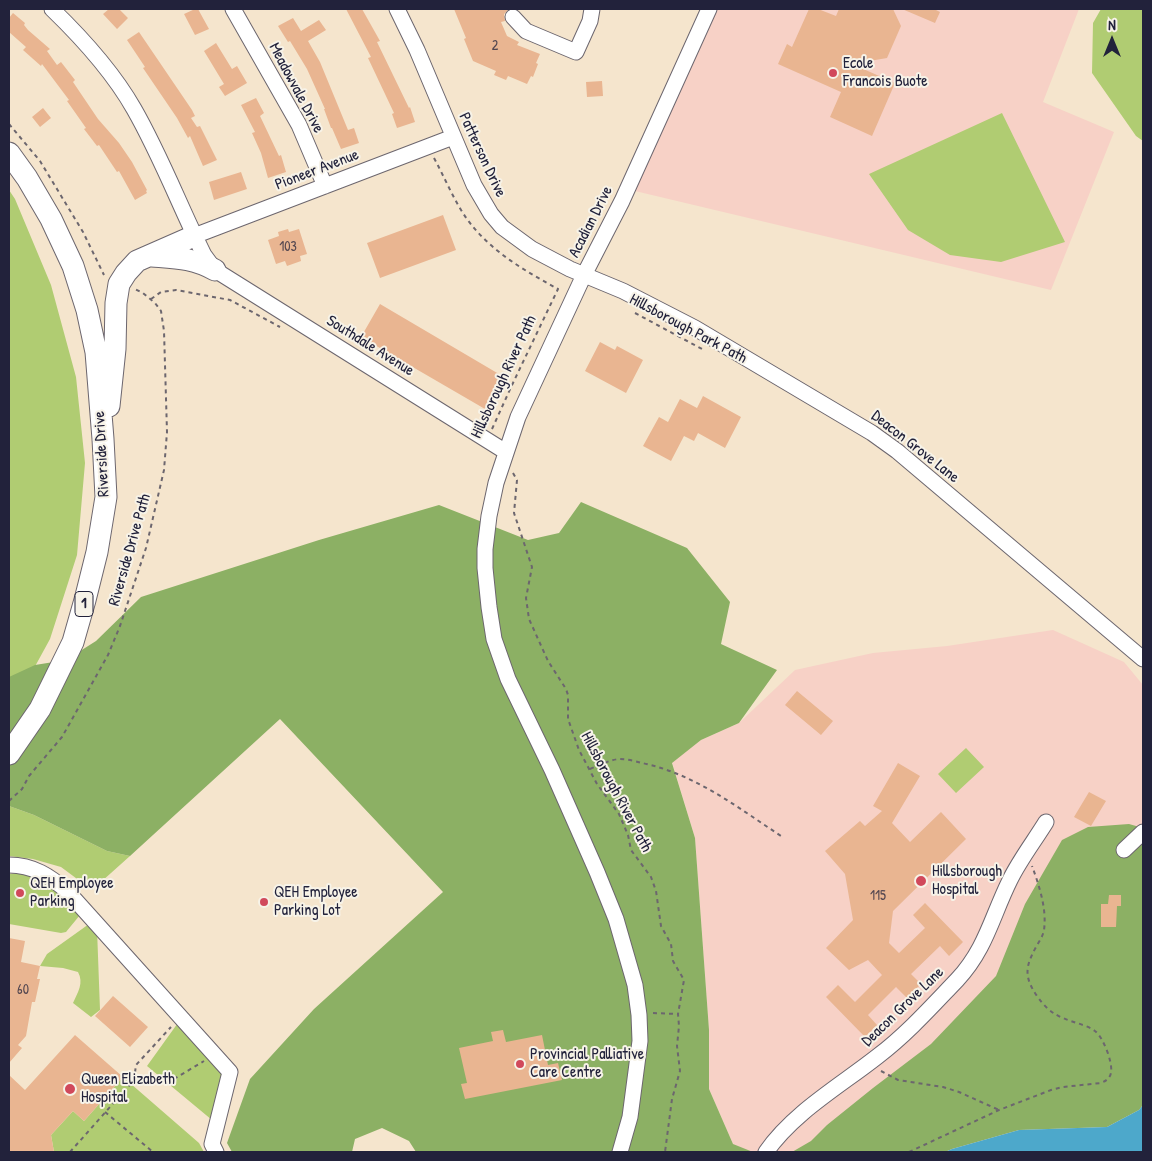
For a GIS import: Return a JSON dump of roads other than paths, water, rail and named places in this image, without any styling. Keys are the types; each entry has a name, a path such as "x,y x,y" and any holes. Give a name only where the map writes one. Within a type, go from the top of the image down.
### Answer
{"highway":[{"name":"Riverside Drive","path":"9,153 27,178 73,266 87,310 96,352 106,497 97,552 73,642 40,709 9,754"},
{"path":"103,439 116,349 116,303 119,284 137,261 194,236"},
{"path":"147,256 180,258 199,262 215,270"}],"street":[{"path":"52,9 88,47 112,76 134,108 152,142 194,236 215,270"},
{"name":"Meadowvale Drive","path":"233,9 299,125 324,186"},
{"name":"Patterson Drive","path":"396,9 433,87 453,138 482,200 502,227 532,249 584,275"},
{"path":"513,17 526,31 576,52 590,21 592,9"},
{"name":"Acadian Drive","path":"620,1152 630,1116 640,1041 639,1015 634,985 616,919 597,872 552,770 508,679 494,639 487,588 486,549 489,516 504,459 518,417 584,275 622,201 710,9"},
{"name":"Pioneer Avenue","path":"194,236 453,138"},
{"name":"Southdale Avenue","path":"215,270 504,459"},
{"name":"Deacon Grove Lane","path":"584,275 624,291 694,328 885,442 1143,659"},
{"name":"Deacon Grove Lane","path":"766,1152 778,1135 794,1120 906,1032 964,972 985,939 1011,878 1046,822"},
{"path":"1124,850 1143,832"},
{"path":"9,865 39,870 68,892 230,1072 212,1144 216,1152"}],"water":[{"path":"1143,1105 1143,1152 945,1152 1019,1130 1107,1127 1139,1110"}],"place":[{"name":"Ecole Francois Buote","path":"833,73"},
{"name":"Hillsborough Hospital","path":"921,881"},
{"name":"QEH Employee Parking","path":"20,893"},
{"name":"QEH Employee Parking Lot","path":"264,902"},
{"name":"Provincial Palliative Care Centre","path":"520,1064"},
{"name":"Queen Elizabeth Hospital","path":"70,1089"}]}
